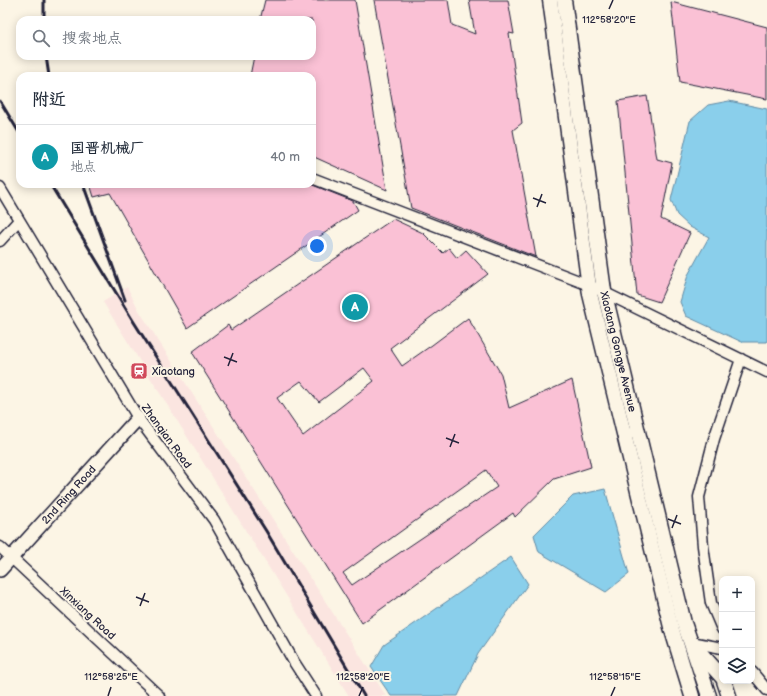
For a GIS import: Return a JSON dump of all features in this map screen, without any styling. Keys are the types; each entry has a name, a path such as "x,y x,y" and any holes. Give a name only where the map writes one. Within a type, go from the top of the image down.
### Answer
{"main road":[{"name":"Xiaotang Gongye Avenue","path":"550,0 589,285 671,627 692,696"},
{"name":"Xiaotang Gongye Avenue","path":"564,0 604,291 684,623 709,696"},
{"path":"690,642 719,674"},
{"path":"725,684 729,696"}],"street":[{"path":"316,180 604,291 767,372"},
{"name":"Zhanqian Road","path":"0,188 138,418 214,520 294,662 316,696"},
{"path":"0,242 19,220"},
{"path":"719,622 711,603 703,546 699,497 714,439 741,360"},
{"name":"2nd Ring Road","path":"0,570 138,418"},
{"name":"Xinxiang Road","path":"0,547 159,696"},
{"path":"690,642 719,647"},
{"path":"755,676 767,690"}],"shaded area":[{"path":"127,287 140,312 386,696 349,696 103,302"}],"water":[{"path":"729,101 767,109 767,342 742,342 686,316 680,302 688,275 709,237 690,227 677,215 671,200 690,121 708,105"},
{"path":"605,489 629,574 606,592 539,552 534,535 573,496"},
{"path":"511,557 528,584 478,654 458,696 391,696 371,667 384,645"}],"building":[{"path":"265,0 355,0 387,190 316,158 316,72 251,72 253,60 316,60 316,16 261,16"},
{"path":"374,0 448,0 452,25 475,34 469,0 508,0 514,34 509,33 522,123 513,130 536,257 411,208"},
{"path":"671,2 767,27 767,99 680,82"},
{"path":"647,96 657,159 672,163 661,219 690,233 659,302 637,295 618,101"},
{"path":"316,186 353,201 358,210 187,328 110,193 94,197 91,188 316,188"},
{"path":"393,219 423,233 443,253 449,248 457,258 466,250 488,274 390,348 402,366 468,318 501,374 509,408 572,380 591,467 554,479 515,517 513,513 362,623 192,352 228,325 231,330","holes":["364,368 374,381 303,436 277,398 301,381 319,402","486,470 497,487 352,585 343,573"]}],"railway":[{"path":"44,0 44,16"},
{"path":"47,60 48,72"},
{"path":"0,101 16,127"},
{"path":"52,188 132,319 266,531 364,696"},
{"path":"84,188 125,300"}],"place":[{"name":"国晋机械厂","path":"355,307"},
{"name":"Xiaotang","path":"139,371"}]}
